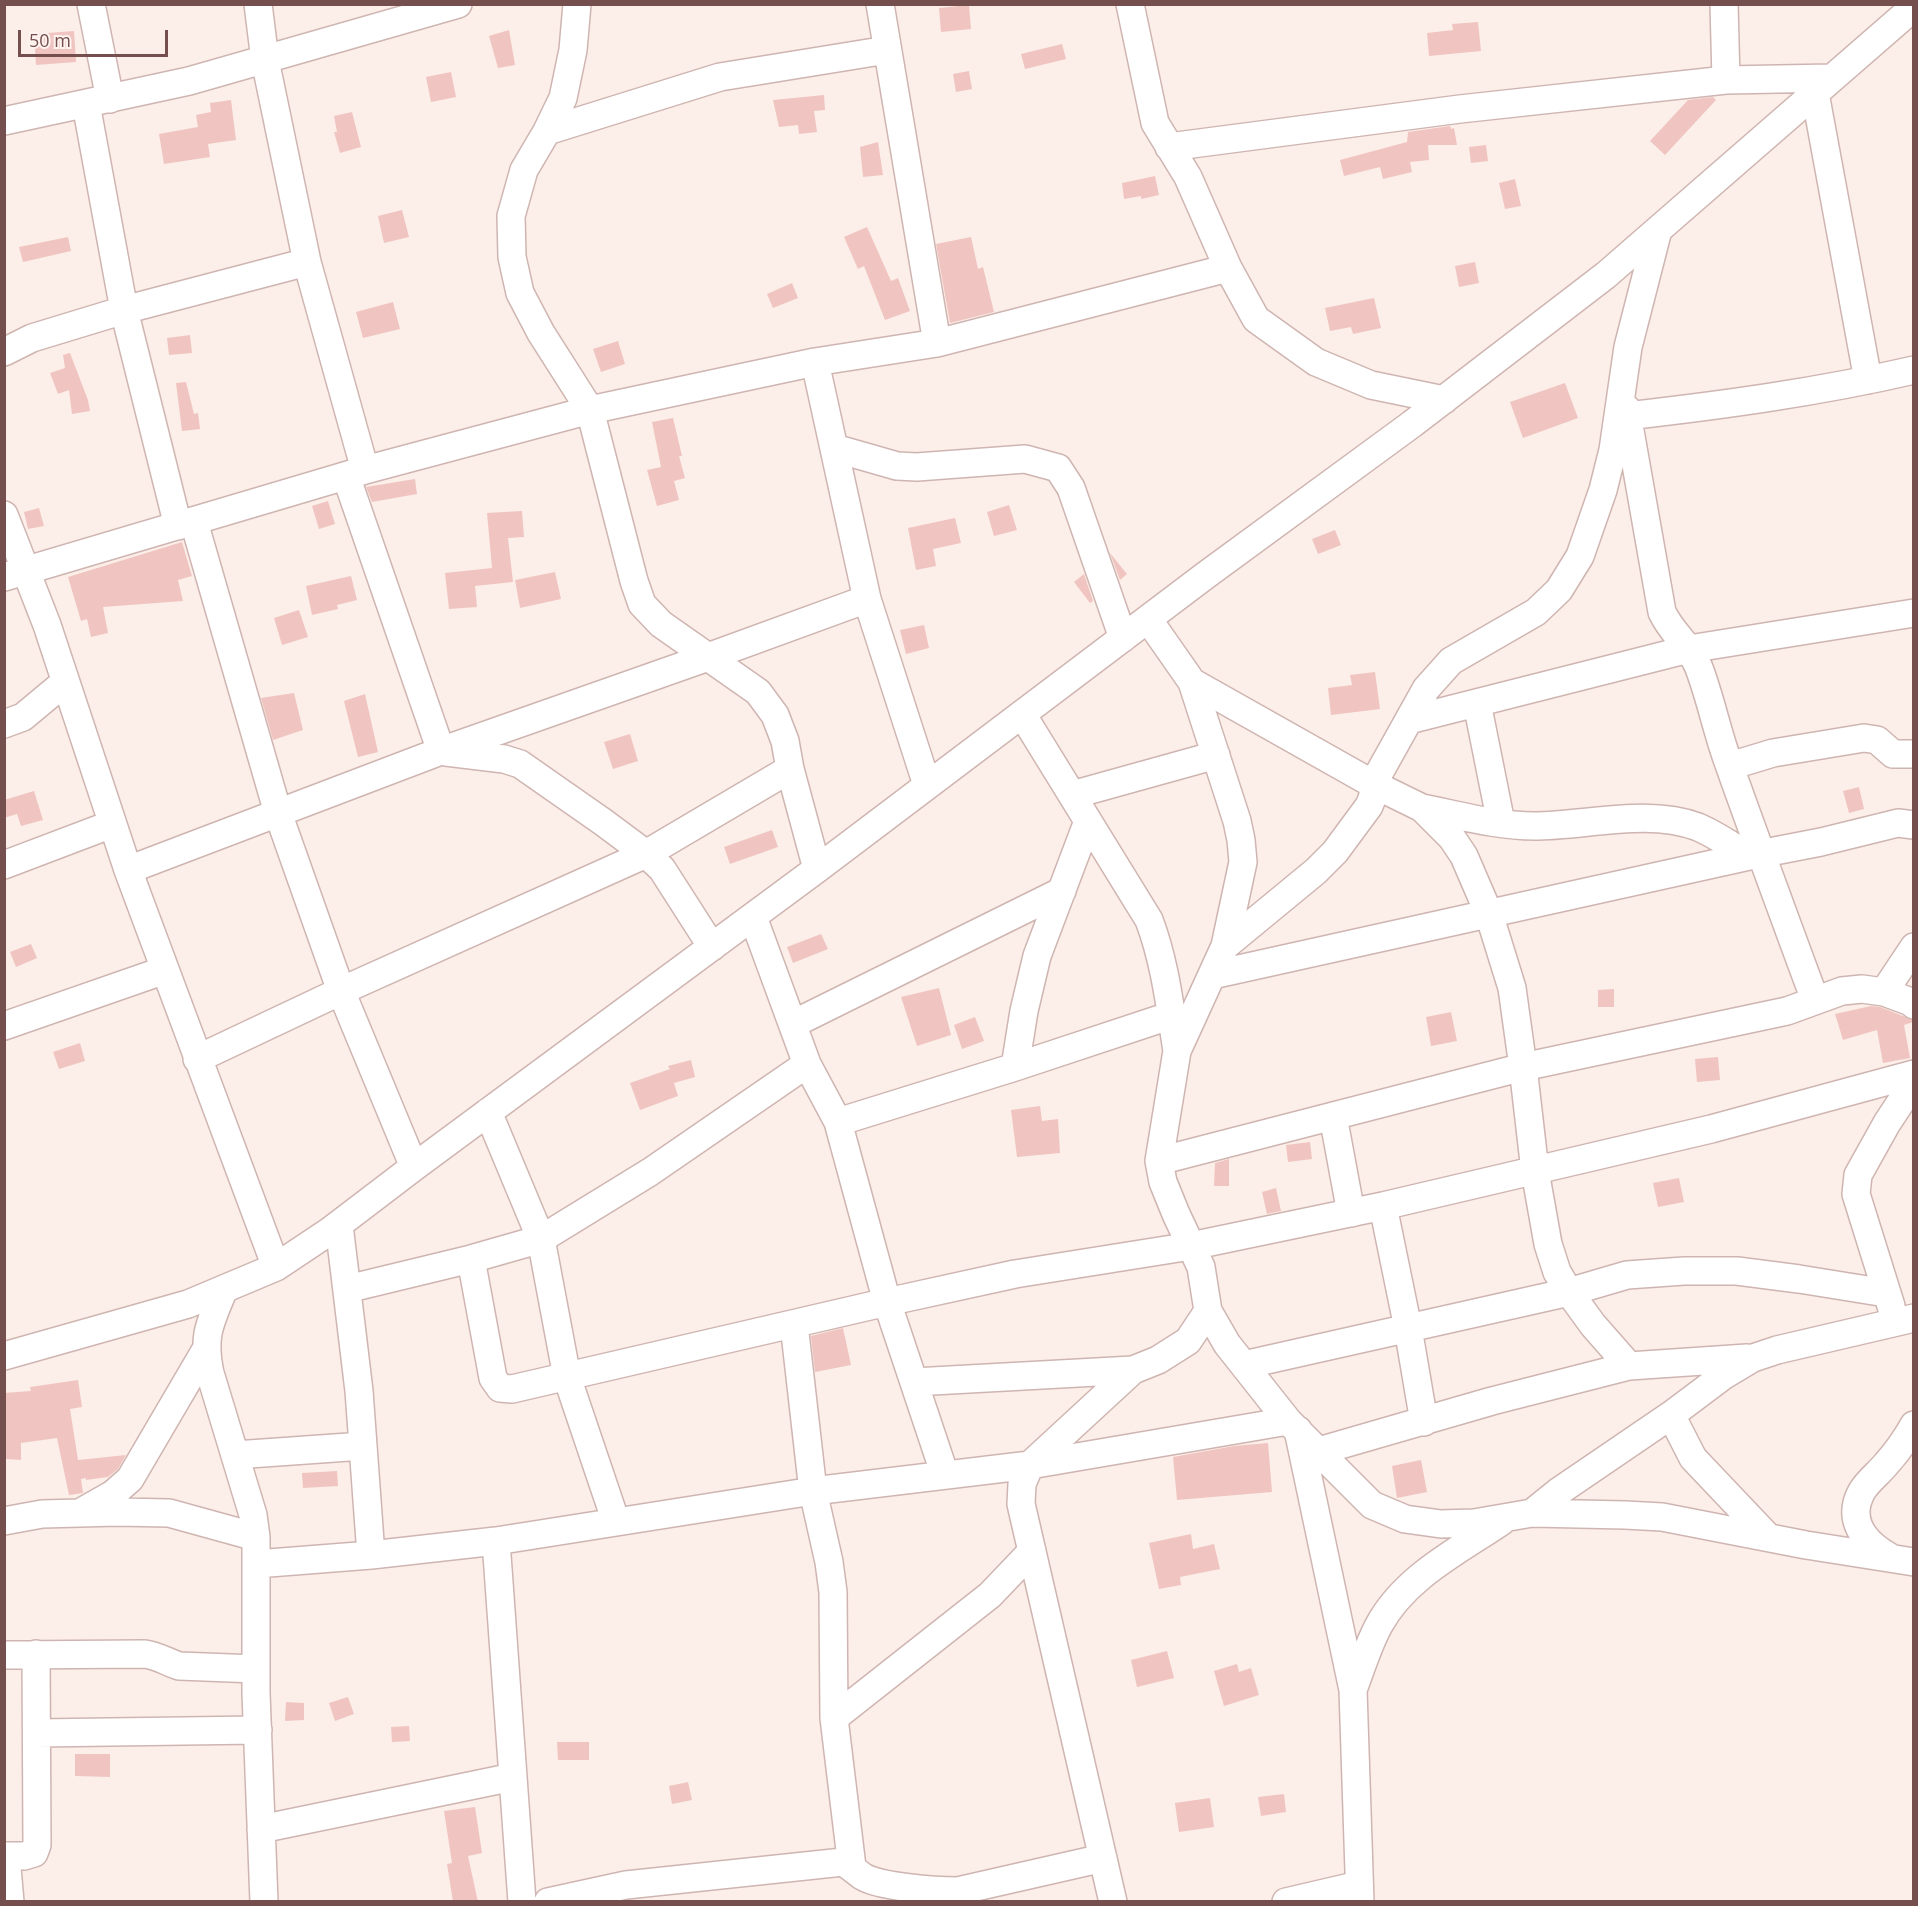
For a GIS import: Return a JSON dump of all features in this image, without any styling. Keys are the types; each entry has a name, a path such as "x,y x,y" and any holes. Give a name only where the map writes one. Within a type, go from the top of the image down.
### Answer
{"street":[{"path":"91,4 98,101 124,310 186,524 278,813 341,991 414,1167"},
{"path":"258,4 265,60 307,262 356,473 441,751"},
{"path":"4,121 189,81 458,4"},
{"path":"577,4 573,50 563,98 524,170 511,216 512,257 520,292 541,333 590,410 642,604 661,624 758,693 775,715 785,741 790,769 817,869"},
{"path":"880,4 937,343"},
{"path":"1130,4 1155,123 1188,177 1228,268 1256,319 1316,362 1371,385 1444,400"},
{"path":"1724,4 1726,80"},
{"path":"4,1356 188,1304 276,1267 339,1225 1444,400 1606,275 1914,7"},
{"path":"547,131 720,76 887,50"},
{"path":"1169,147 1460,109 1726,80 1824,86"},
{"path":"1824,86 1868,380"},
{"path":"1225,946 1316,871 1335,852 1369,806 1373,796 1373,784 1426,689 1451,661 1536,612 1559,590 1580,556 1603,490 1623,389 1628,347 1658,230"},
{"path":"4,352 32,338 124,310 307,262"},
{"path":"16,574 356,473 590,410 815,362 937,343 1228,268"},
{"path":"815,362 867,598 927,785"},
{"path":"1627,416 1722,405 1914,370"},
{"path":"1623,389 1662,612 1669,627 1689,649 1699,667 1755,855 1815,1000"},
{"path":"834,448 897,466 917,467 1025,459 1058,468 1071,488 1123,638"},
{"path":"4,515 16,574 47,625 128,870 276,1267"},
{"path":"128,870 441,751 867,598"},
{"path":"1409,720 1689,649 1914,613"},
{"path":"1148,619 1192,682 1237,821 1243,862 1225,946 1178,1051 1159,1161 1163,1182 1201,1268 1206,1287 1208,1311 1227,1344 1293,1425 1318,1451 1372,1504 1405,1519 1442,1524 1474,1523 1520,1515 1662,1517 1901,1559"},
{"path":"4,724 23,717 64,682"},
{"path":"1192,682 1373,784 1422,808 1501,823 1534,826 1653,818 1678,821 1699,827 1755,855"},
{"path":"1477,703 1501,823"},
{"path":"1022,714 1149,920 1165,971 1178,1051"},
{"path":"1730,766 1773,753 1864,738 1876,740 1893,754 1914,754"},
{"path":"441,751 504,759 520,764 603,822 662,869 712,947"},
{"path":"1072,795 1216,755"},
{"path":"197,1059 341,991 646,854 790,769"},
{"path":"1422,808 1452,838 1464,856 1489,914 1512,988 1535,1171 1548,1244 1557,1272 1593,1325 1629,1366"},
{"path":"1015,1067 1024,1011 1037,956 1088,821"},
{"path":"1212,975 1821,842 1898,823 1914,825"},
{"path":"4,865 112,824"},
{"path":"793,1024 1062,891"},
{"path":"753,917 807,1064 838,1122 887,1302 945,1475"},
{"path":"1884,992 1914,947"},
{"path":"4,1026 165,970"},
{"path":"1159,1161 1523,1067 1787,1011 1842,991 1862,989 1884,992 1914,1005"},
{"path":"838,1122 1172,1015"},
{"path":"347,1289 471,1259 541,1239 650,1172 807,1064"},
{"path":"471,1259 493,1378 500,1388 512,1389 1015,1274 1191,1246 1383,1206 1711,1129 1914,1074"},
{"path":"1353,1690 1378,1625 1396,1600 1415,1580 1558,1492 1671,1415 1723,1376 1753,1358 1777,1350 1906,1320 1886,1293 1856,1194 1858,1175 1887,1123 1914,1082"},
{"path":"488,1112 541,1239 567,1377 616,1522"},
{"path":"1333,1116 1351,1213"},
{"path":"1383,1206 1408,1328 1424,1422"},
{"path":"339,1225 359,1391 371,1555"},
{"path":"1244,1365 1569,1292 1627,1275 1684,1271 1737,1271 1886,1293"},
{"path":"224,1289 208,1328 205,1351 253,1515 256,1536 256,1669 264,1902"},
{"path":"914,1382 1133,1370 1158,1360 1188,1341 1208,1311"},
{"path":"794,1324 813,1491 829,1562 833,1592 834,1718 852,1867"},
{"path":"77,1514 113,1494 130,1479 205,1351"},
{"path":"1318,1451 1492,1401 1629,1366 1753,1358"},
{"path":"1113,1902 1021,1504 1022,1484 1030,1465 1133,1370"},
{"path":"1671,1415 1693,1458 1768,1537"},
{"path":"256,1564 371,1555 496,1541 813,1491 1030,1465 1293,1425"},
{"path":"1286,1902 1360,1893 1353,1690 1293,1425"},
{"path":"1901,1559 1874,1548 1863,1537 1855,1512 1862,1492 1906,1447 1914,1425"},
{"path":"235,1455 363,1446"},
{"path":"4,1504 42,1514"},
{"path":"4,1521 42,1514 169,1513 256,1536"},
{"path":"496,1541 522,1902"},
{"path":"834,1718 990,1596 1032,1551"},
{"path":"10,1902 5,1856 24,1856 34,1853 37,1845 36,1654"},
{"path":"4,1656 145,1654 158,1656 179,1666 256,1669"},
{"path":"37,1733 258,1730"},
{"path":"261,1829 513,1777"},
{"path":"548,1902 627,1885 843,1862 861,1876 876,1882 940,1891 958,1891 1103,1858"}],"building":[{"path":"969,5 971,29 941,32 939,8"},
{"path":"1478,22 1481,51 1429,56 1427,33 1453,30 1452,24"},
{"path":"509,30 515,65 498,68 489,36"},
{"path":"74,31 76,62 36,65 34,34"},
{"path":"1062,44 1066,59 1025,69 1021,54"},
{"path":"969,71 972,89 956,92 953,74"},
{"path":"451,72 456,97 431,102 426,77"},
{"path":"824,95 825,110 814,111 817,132 799,134 798,125 779,127 773,100"},
{"path":"1713,97 1716,100 1665,155 1650,141 1688,100"},
{"path":"231,100 236,140 208,144 210,157 164,164 159,134 198,127 196,115 211,112 210,103"},
{"path":"352,112 361,147 340,153 334,132 337,132 334,116"},
{"path":"1450,126 1451,129 1454,128 1457,145 1428,145 1429,160 1410,162 1412,172 1383,179 1380,167 1344,176 1340,160 1407,142 1408,132"},
{"path":"878,142 883,175 863,177 860,147"},
{"path":"1486,145 1488,161 1471,163 1469,147"},
{"path":"1155,176 1159,195 1141,199 1141,196 1124,199 1122,183"},
{"path":"1515,179 1521,206 1505,209 1499,183"},
{"path":"402,210 409,237 384,243 378,216"},
{"path":"867,227 891,281 898,278 910,311 885,320 864,266 858,269 844,237"},
{"path":"68,237 71,251 23,262 19,247"},
{"path":"971,237 978,269 983,267 994,312 950,323 936,244"},
{"path":"1475,262 1479,283 1459,287 1455,266"},
{"path":"792,283 798,298 773,308 767,294"},
{"path":"1374,298 1381,328 1353,334 1351,327 1330,331 1325,308"},
{"path":"393,302 400,329 363,338 356,312"},
{"path":"190,335 192,353 169,355 167,338"},
{"path":"618,341 625,364 601,372 593,349"},
{"path":"70,353 90,411 72,414 69,390 58,394 50,373 65,368 63,355"},
{"path":"186,382 194,414 198,413 200,429 182,431 176,383"},
{"path":"1565,383 1578,418 1523,438 1510,402"},
{"path":"673,418 685,478 674,481 679,500 657,506 647,470 661,467 652,422"},
{"path":"415,479 417,494 372,502 366,487"},
{"path":"328,501 335,524 319,529 312,506"},
{"path":"1009,505 1017,530 994,536 987,512"},
{"path":"39,508 44,526 28,529 24,512"},
{"path":"522,511 524,537 508,538 513,582 475,586 477,607 449,609 445,573 492,568 487,513"},
{"path":"955,518 961,543 933,549 936,566 916,570 908,528"},
{"path":"1335,530 1341,545 1318,554 1312,539"},
{"path":"182,542 192,576 178,580 183,601 103,607 108,633 91,637 87,619 81,621 68,577"},
{"path":"1110,553 1127,574 1120,580"},
{"path":"555,572 561,599 520,608 515,580"},
{"path":"1084,574 1093,601 1090,603 1074,582"},
{"path":"351,576 357,600 337,605 338,609 312,615 306,586"},
{"path":"299,610 308,637 282,645 274,618"},
{"path":"924,625 929,648 906,654 900,630"},
{"path":"1375,672 1380,709 1331,715 1328,688 1352,685 1350,675"},
{"path":"294,693 303,730 273,740 261,698"},
{"path":"365,694 378,752 358,757 344,701"},
{"path":"630,734 638,761 613,769 604,742"},
{"path":"1859,787 1864,809 1849,813 1843,791"},
{"path":"34,791 43,820 21,826 17,814 4,818 4,800"},
{"path":"772,830 778,847 730,864 724,847"},
{"path":"821,934 828,949 793,963 787,947"},
{"path":"31,944 37,958 16,967 10,952"},
{"path":"939,988 951,1035 917,1046 901,997"},
{"path":"1614,989 1614,1007 1598,1007 1598,990"},
{"path":"1871,1006 1880,1007 1913,1020 1904,1025 1910,1058 1883,1063 1877,1030 1843,1040 1835,1014"},
{"path":"1451,1012 1457,1041 1431,1046 1426,1017"},
{"path":"975,1017 984,1041 962,1049 954,1025"},
{"path":"80,1043 85,1061 59,1069 53,1052"},
{"path":"1718,1057 1720,1080 1697,1082 1695,1059"},
{"path":"691,1060 695,1077 674,1083 678,1096 640,1110 630,1083 670,1069 668,1066"},
{"path":"1040,1106 1042,1121 1058,1119 1060,1153 1017,1157 1011,1110"},
{"path":"1310,1142 1312,1159 1288,1162 1286,1145"},
{"path":"1229,1159 1229,1186 1214,1186 1215,1163"},
{"path":"1679,1178 1684,1202 1658,1207 1653,1183"},
{"path":"1276,1188 1281,1211 1267,1214 1262,1192"},
{"path":"843,1328 851,1365 815,1372 811,1336"},
{"path":"78,1380 82,1407 70,1409 78,1460 126,1455 118,1469 108,1477 81,1479 83,1493 69,1495 57,1438 21,1443 21,1460 6,1459 4,1393 31,1391 30,1387"},
{"path":"1268,1443 1272,1492 1177,1500 1173,1457 1234,1446"},
{"path":"1421,1460 1427,1492 1397,1498 1392,1466"},
{"path":"337,1471 338,1486 303,1488 302,1473"},
{"path":"1191,1534 1193,1549 1214,1544 1220,1569 1180,1577 1181,1585 1159,1589 1149,1543"},
{"path":"1167,1651 1174,1678 1137,1687 1131,1660"},
{"path":"1237,1664 1239,1672 1251,1668 1259,1695 1224,1706 1214,1671"},
{"path":"348,1697 354,1714 335,1721 329,1703"},
{"path":"286,1702 304,1703 304,1720 285,1721"},
{"path":"409,1726 410,1741 392,1742 391,1727"},
{"path":"557,1742 589,1742 589,1760 558,1760"},
{"path":"75,1754 110,1754 110,1777 75,1776"},
{"path":"688,1782 692,1800 672,1804 669,1786"},
{"path":"1284,1794 1286,1812 1261,1816 1258,1797"},
{"path":"1210,1798 1214,1827 1179,1832 1175,1803"},
{"path":"475,1807 482,1853 468,1856 478,1902 453,1902 447,1864 452,1863 444,1811"}]}
